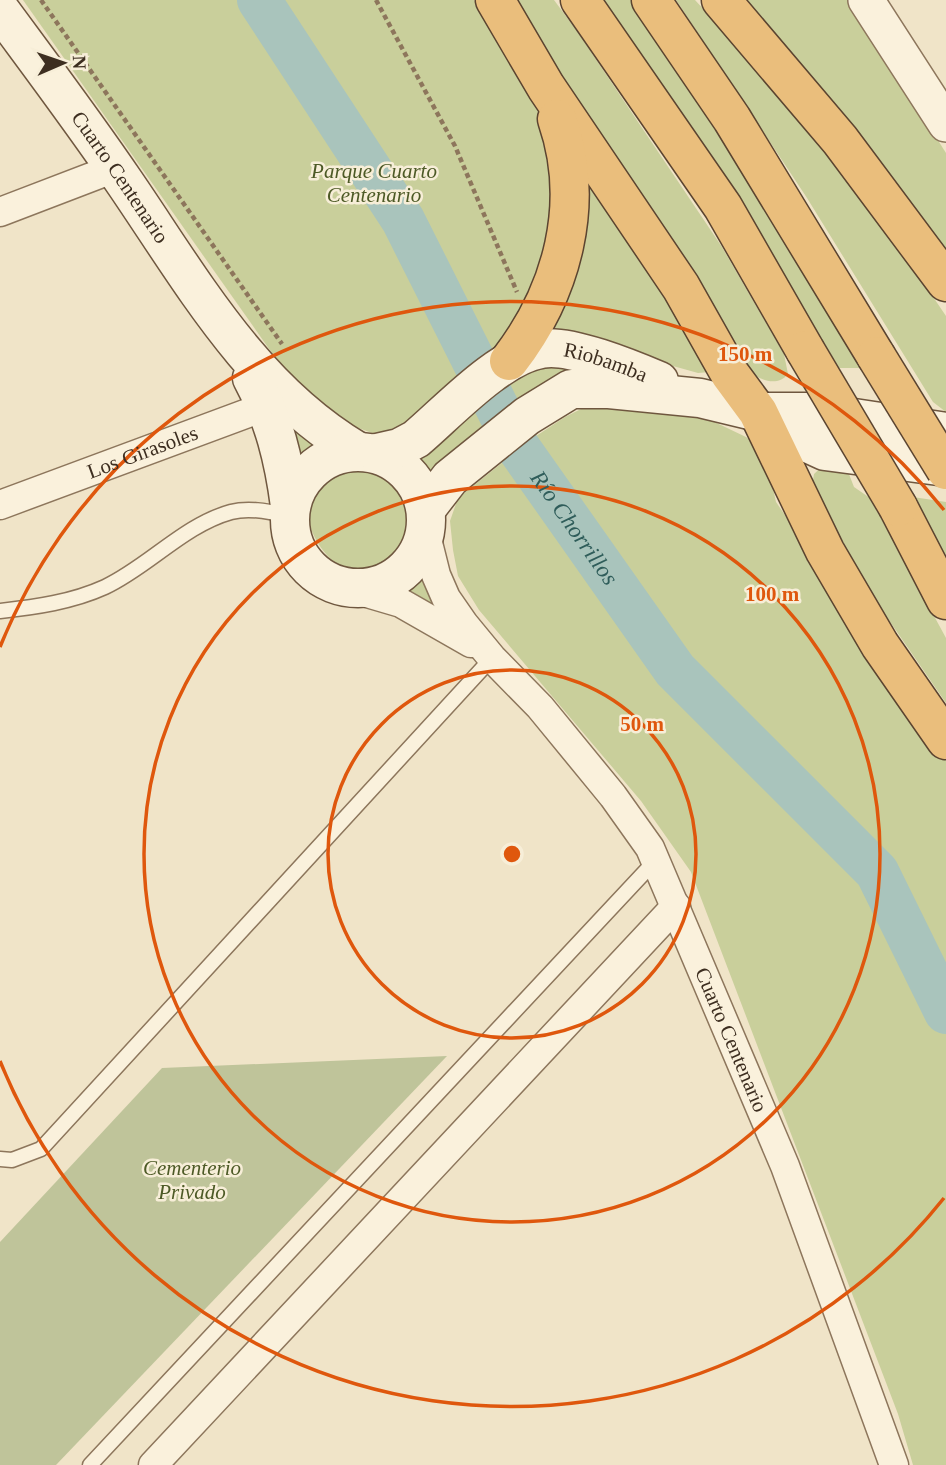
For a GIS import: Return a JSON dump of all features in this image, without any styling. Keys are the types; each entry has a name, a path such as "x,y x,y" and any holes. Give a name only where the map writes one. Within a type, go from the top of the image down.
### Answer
{"highway":[{"path":"495,0 546,87 681,287 730,374 758,412 825,551 880,645 946,740"},
{"path":"580,0 723,207 898,507 946,600"},
{"path":"651,0 732,119 946,468"},
{"path":"722,0 840,140 946,282"},
{"path":"509,361 533,329 561,259 570,215 568,152 546,87"}],"main road":[{"name":"Cuarto Centenario","path":"0,10 115,168 276,402 327,433 367,452"},
{"name":"Riobamba","path":"367,452 399,448 416,439 509,361 542,348 575,353 625,367 700,398"},
{"name":"Riobamba","path":"426,520 450,478 527,416 571,389 609,389 700,398 758,412 814,412 946,432"},
{"name":"Cuarto Centenario","path":"276,402 290,511"},
{"name":"Riobamba","path":"758,412 788,434 825,451 946,468"},
{"path":"367,452 394,461 410,474 420,490 426,520 415,558 403,572 388,582 371,587 350,588 330,583 306,564 292,537 290,511 303,478 318,463 337,454 367,452"}],"street":[{"path":"866,0 946,124"},
{"path":"0,212 115,168"},
{"name":"Los Girasoles","path":"0,505 276,402"},
{"name":"Cuarto Centenario","path":"426,520 429,552 446,598 492,658 540,707 612,796 656,860 785,1166 894,1465"},
{"name":"Cuarto Centenario","path":"350,588 401,603 425,615 492,658"},
{"path":"153,1465 676,906"}],"lane":[{"path":"0,611 48,606 106,586 205,524 230,512 290,511"},
{"path":"0,1159 12,1160 41,1149 492,658"},
{"path":"90,1465 656,860"}],"path":[{"path":"41,0 282,344"},
{"path":"376,0 455,146 533,329"}],"green space":[{"name":"Parque Cuarto Centenario","path":"23,0 474,0 547,121 553,235 514,334 409,427 380,436 329,417 291,380"},
{"path":"513,0 554,0 577,31 722,247 784,354 788,374 783,378 768,381 747,371"},
{"path":"600,0 633,0 867,368 836,368"},
{"path":"676,0 695,0 778,90 908,260 946,316 946,412 933,402 807,198"},
{"path":"740,0 849,0 946,153 946,256"},
{"path":"584,162 710,372 698,373 580,340 538,339"},
{"path":"536,365 581,365 428,479 409,460 507,379"},
{"path":"614,404 704,417 746,437 765,452 776,502 818,563 893,690 946,761 946,1465 913,1465 898,1414 691,872 641,801 479,610 458,576 450,521 458,498 533,438 565,417 585,407"},
{"path":"281,408 330,448 298,459"},
{"path":"826,463 845,464 854,487 870,498 946,638 946,703 866,587 812,486 814,474"},
{"path":"349,465 380,474 401,496 407,510 405,541 396,556 376,572 354,573 334,562 318,543 308,520 309,497 321,477"},
{"path":"913,497 946,502 946,556"},
{"path":"423,576 448,619 404,591"},
{"name":"Cementerio Privado","path":"447,1056 56,1465 0,1465 0,1242 162,1068"}],"waterway":[{"name":"Río Chorrillos","path":"259,0 403,220 515,443 675,670 877,872 946,1012"}]}
